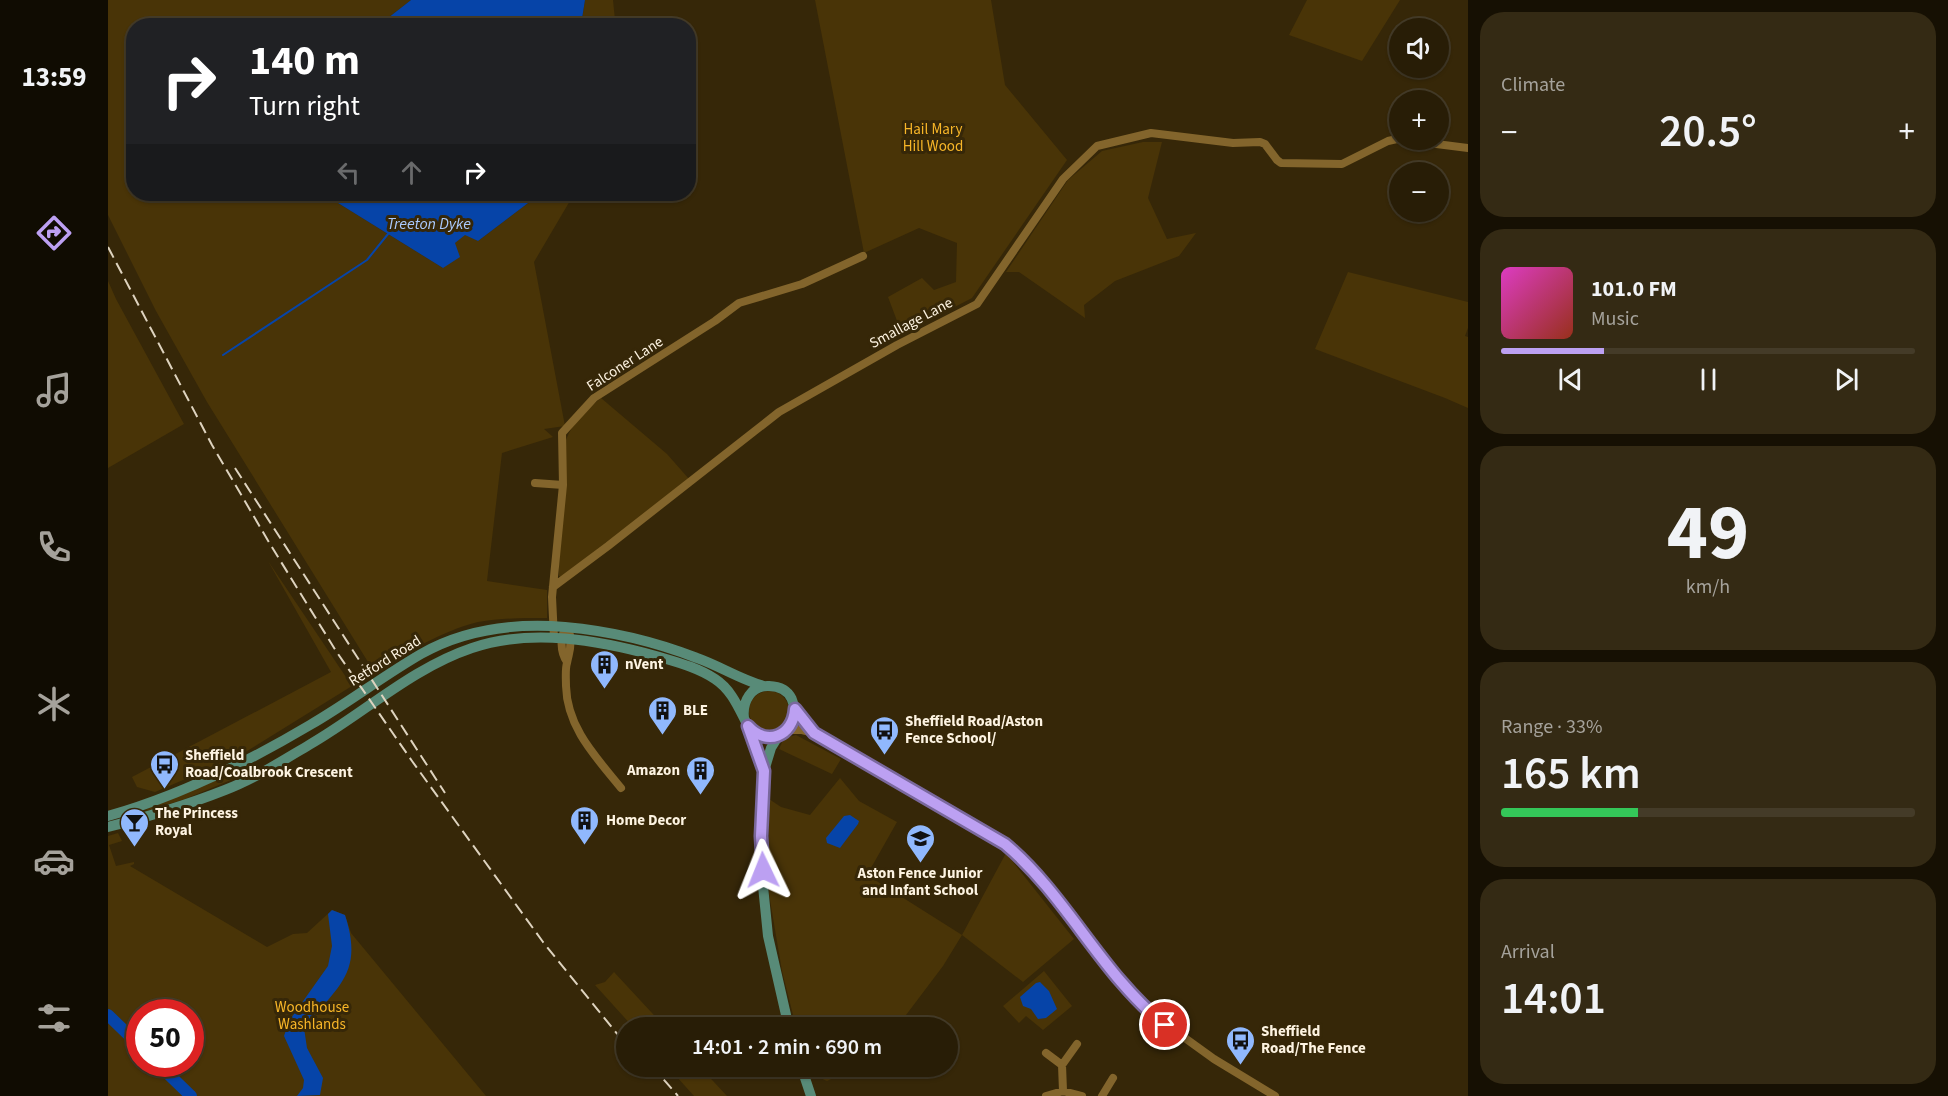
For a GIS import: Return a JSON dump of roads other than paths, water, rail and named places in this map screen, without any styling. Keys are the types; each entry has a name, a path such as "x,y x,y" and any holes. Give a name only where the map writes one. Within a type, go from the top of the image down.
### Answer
{"main road":[{"name":"Retford Road","path":"108,816 176,792 252,758 346,703 422,654 463,636 503,627 566,627 630,638 694,656 764,686"},
{"name":"Retford Road","path":"108,827 144,818 226,789 310,745 435,664 475,647 518,639 562,639 641,652 701,671 716,679 728,690 746,722 764,771"},
{"path":"764,686 778,687 784,691 793,702 795,709 791,724 783,733 765,737 759,735 746,722 743,711 747,698 752,692 764,686"},
{"name":"Retford Road","path":"783,733 771,748 764,771 761,836 768,936 786,1017"},
{"path":"805,1077 811,1096"}],"street":[{"name":"Smallage Lane","path":"553,587 779,412 897,345 977,304 1063,178 1097,146 1151,133 1233,143 1260,142 1265,144 1276,160 1281,163 1342,164 1388,141 1468,148"},
{"name":"Falconer Lane","path":"621,788 581,738 571,718 567,690 567,662 570,656 554,626 553,587 563,485 561,435 594,398 740,303 802,284 863,256"},
{"path":"535,483 563,485"},
{"path":"562,639 566,627"},
{"path":"795,709 814,733"},
{"path":"783,733 802,730 814,733 1005,844 1039,876 1129,991 1153,1015 1176,1034 1275,1096"},
{"path":"1063,1091 1062,1065 1077,1044"},
{"path":"1046,1053 1062,1065"},
{"path":"1102,1096 1113,1078"},
{"path":"1046,1096 1063,1091 1082,1096"}],"water":[{"path":"411,0 585,0 582,18 388,18"},
{"name":"Treeton Dyke","path":"338,201 531,201 478,241 465,235 455,243 460,257 443,268"},
{"path":"850,815 859,821 840,848 827,843 826,838 844,816"},
{"path":"332,910 345,915 350,935 349,965 337,989 304,1028 307,1048 323,1078 320,1095 297,1096 303,1088 304,1080 284,1036 289,1021 328,966 332,946 328,914"},
{"path":"1040,982 1049,991 1057,1009 1046,1018 1038,1019 1031,1009 1023,1006 1020,997"}],"waterway":[{"path":"223,355 367,260 388,234"},
{"path":"108,1015 126,1032"},
{"path":"171,1077 191,1096"}],"railway":[{"path":"108,247 212,445 336,651 412,761 543,942 616,1032"},
{"path":"235,468 445,793"},
{"path":"662,1077 678,1096"}],"place":[{"name":"nVent","path":"604,690"},
{"name":"BLE","path":"662,736"},
{"name":"Sheffield Road/Aston Fence School/","path":"884,756"},
{"name":"Sheffield Road/Coalbrook Crescent","path":"164,790"},
{"name":"Amazon","path":"701,796"},
{"name":"Home Decor","path":"585,846"},
{"name":"The Princess Royal","path":"134,848"},
{"name":"Aston Fence Junior and Infant School","path":"920,864"},
{"name":"Sheffield Road/The Fence","path":"1240,1066"}],"park label":[{"name":"Hail Mary Hill Wood","path":"933,138"},
{"name":"Woodhouse Washlands","path":"312,1016"}]}
